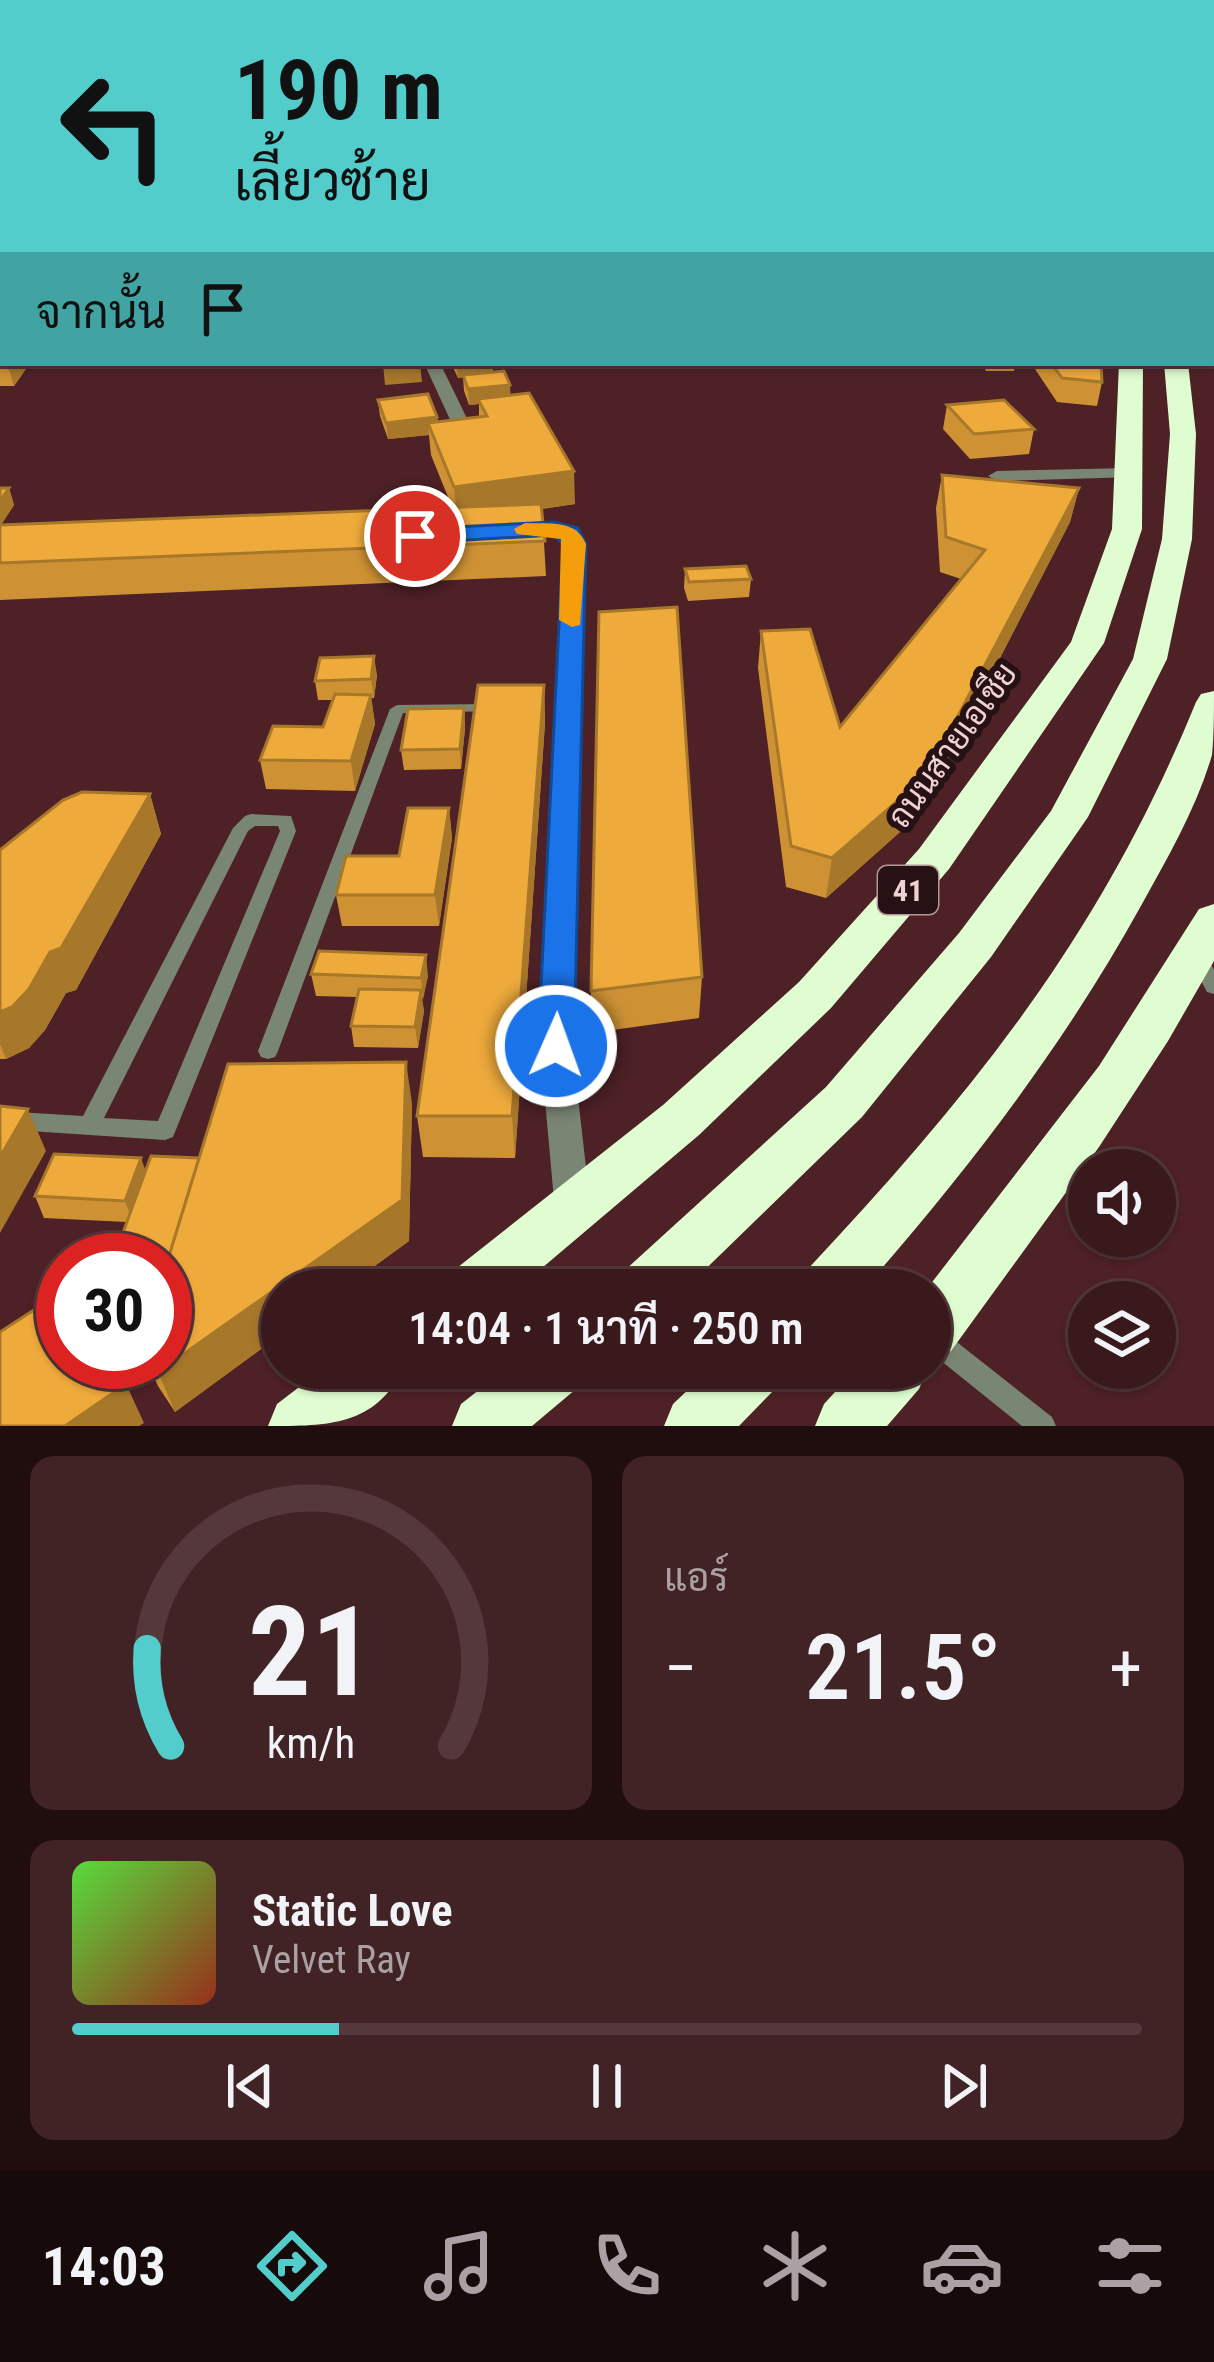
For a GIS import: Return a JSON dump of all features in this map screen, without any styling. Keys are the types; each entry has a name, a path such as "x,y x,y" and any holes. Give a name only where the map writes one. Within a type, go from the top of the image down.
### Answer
{"highway":[{"name":"ถนนสายเอเชีย","path":"500,1269 573,1212 815,995 934,859 1087,643 1127,530 1131,366"},
{"name":"41","path":"666,1269 844,1102 975,945 1068,817 1150,659 1177,539 1183,434 1176,366"},
{"path":"846,1269 987,1100 1073,980 1180,797 1214,702"},
{"path":"951,1306 1208,953"},
{"path":"299,1426 346,1389"},
{"path":"483,1426 529,1389"},
{"path":"695,1426 733,1389"},
{"path":"846,1426 879,1389"}],"street":[{"path":"433,366 467,437"},
{"path":"997,476 1129,473"},
{"path":"484,532 554,528 570,532 574,544 558,706 556,1046 573,1212"}],"lane":[{"path":"268,1052 398,709 504,707"},
{"path":"0,1120 89,1126 166,1131 288,831 285,820 251,820 241,828 89,1126"},
{"path":"951,1351 1043,1426"}],"building":[{"path":"1053,366 1101,366 1102,382 1062,378"},
{"path":"504,371 510,385 468,389 463,375"},
{"path":"529,393 574,471 454,487 428,423 487,416 478,399"},
{"path":"428,394 437,417 386,423 378,400"},
{"path":"1004,400 1034,429 974,434 947,405"},
{"path":"942,475 1079,488 926,776 832,858 791,846 761,631 810,629 840,727 985,550 946,537"},
{"path":"541,504 545,541 0,563 0,525"},
{"path":"746,566 751,579 689,582 685,569"},
{"path":"677,607 702,977 591,991 599,612"},
{"path":"374,656 371,679 315,681 320,658"},
{"path":"478,685 544,685 512,1116 417,1116"},
{"path":"335,694 371,695 351,761 260,760 273,726 323,727"},
{"path":"464,708 460,749 401,750 408,709"},
{"path":"82,792 150,794 61,948 50,952 29,989 12,1007 0,1012 0,850 63,800"},
{"path":"408,808 449,808 435,895 336,895 346,856 399,856"},
{"path":"319,951 426,955 421,978 311,974"},
{"path":"359,989 421,990 415,1027 351,1026"},
{"path":"406,1062 402,1200 304,1269 261,1269 261,1299 192,1348 192,1233 176,1233 228,1064"},
{"path":"0,1106 28,1109 0,1157"},
{"path":"54,1154 141,1158 125,1201 35,1196"},
{"path":"151,1156 199,1158 176,1233 123,1233"},
{"path":"36,1309 36,1389 119,1389 65,1426 0,1426 0,1332"}],"slow traffic":[{"path":"525,529 570,532 574,544 572,620"}],"route":[{"path":"415,536 554,528 570,532 574,544 556,1046"}]}
